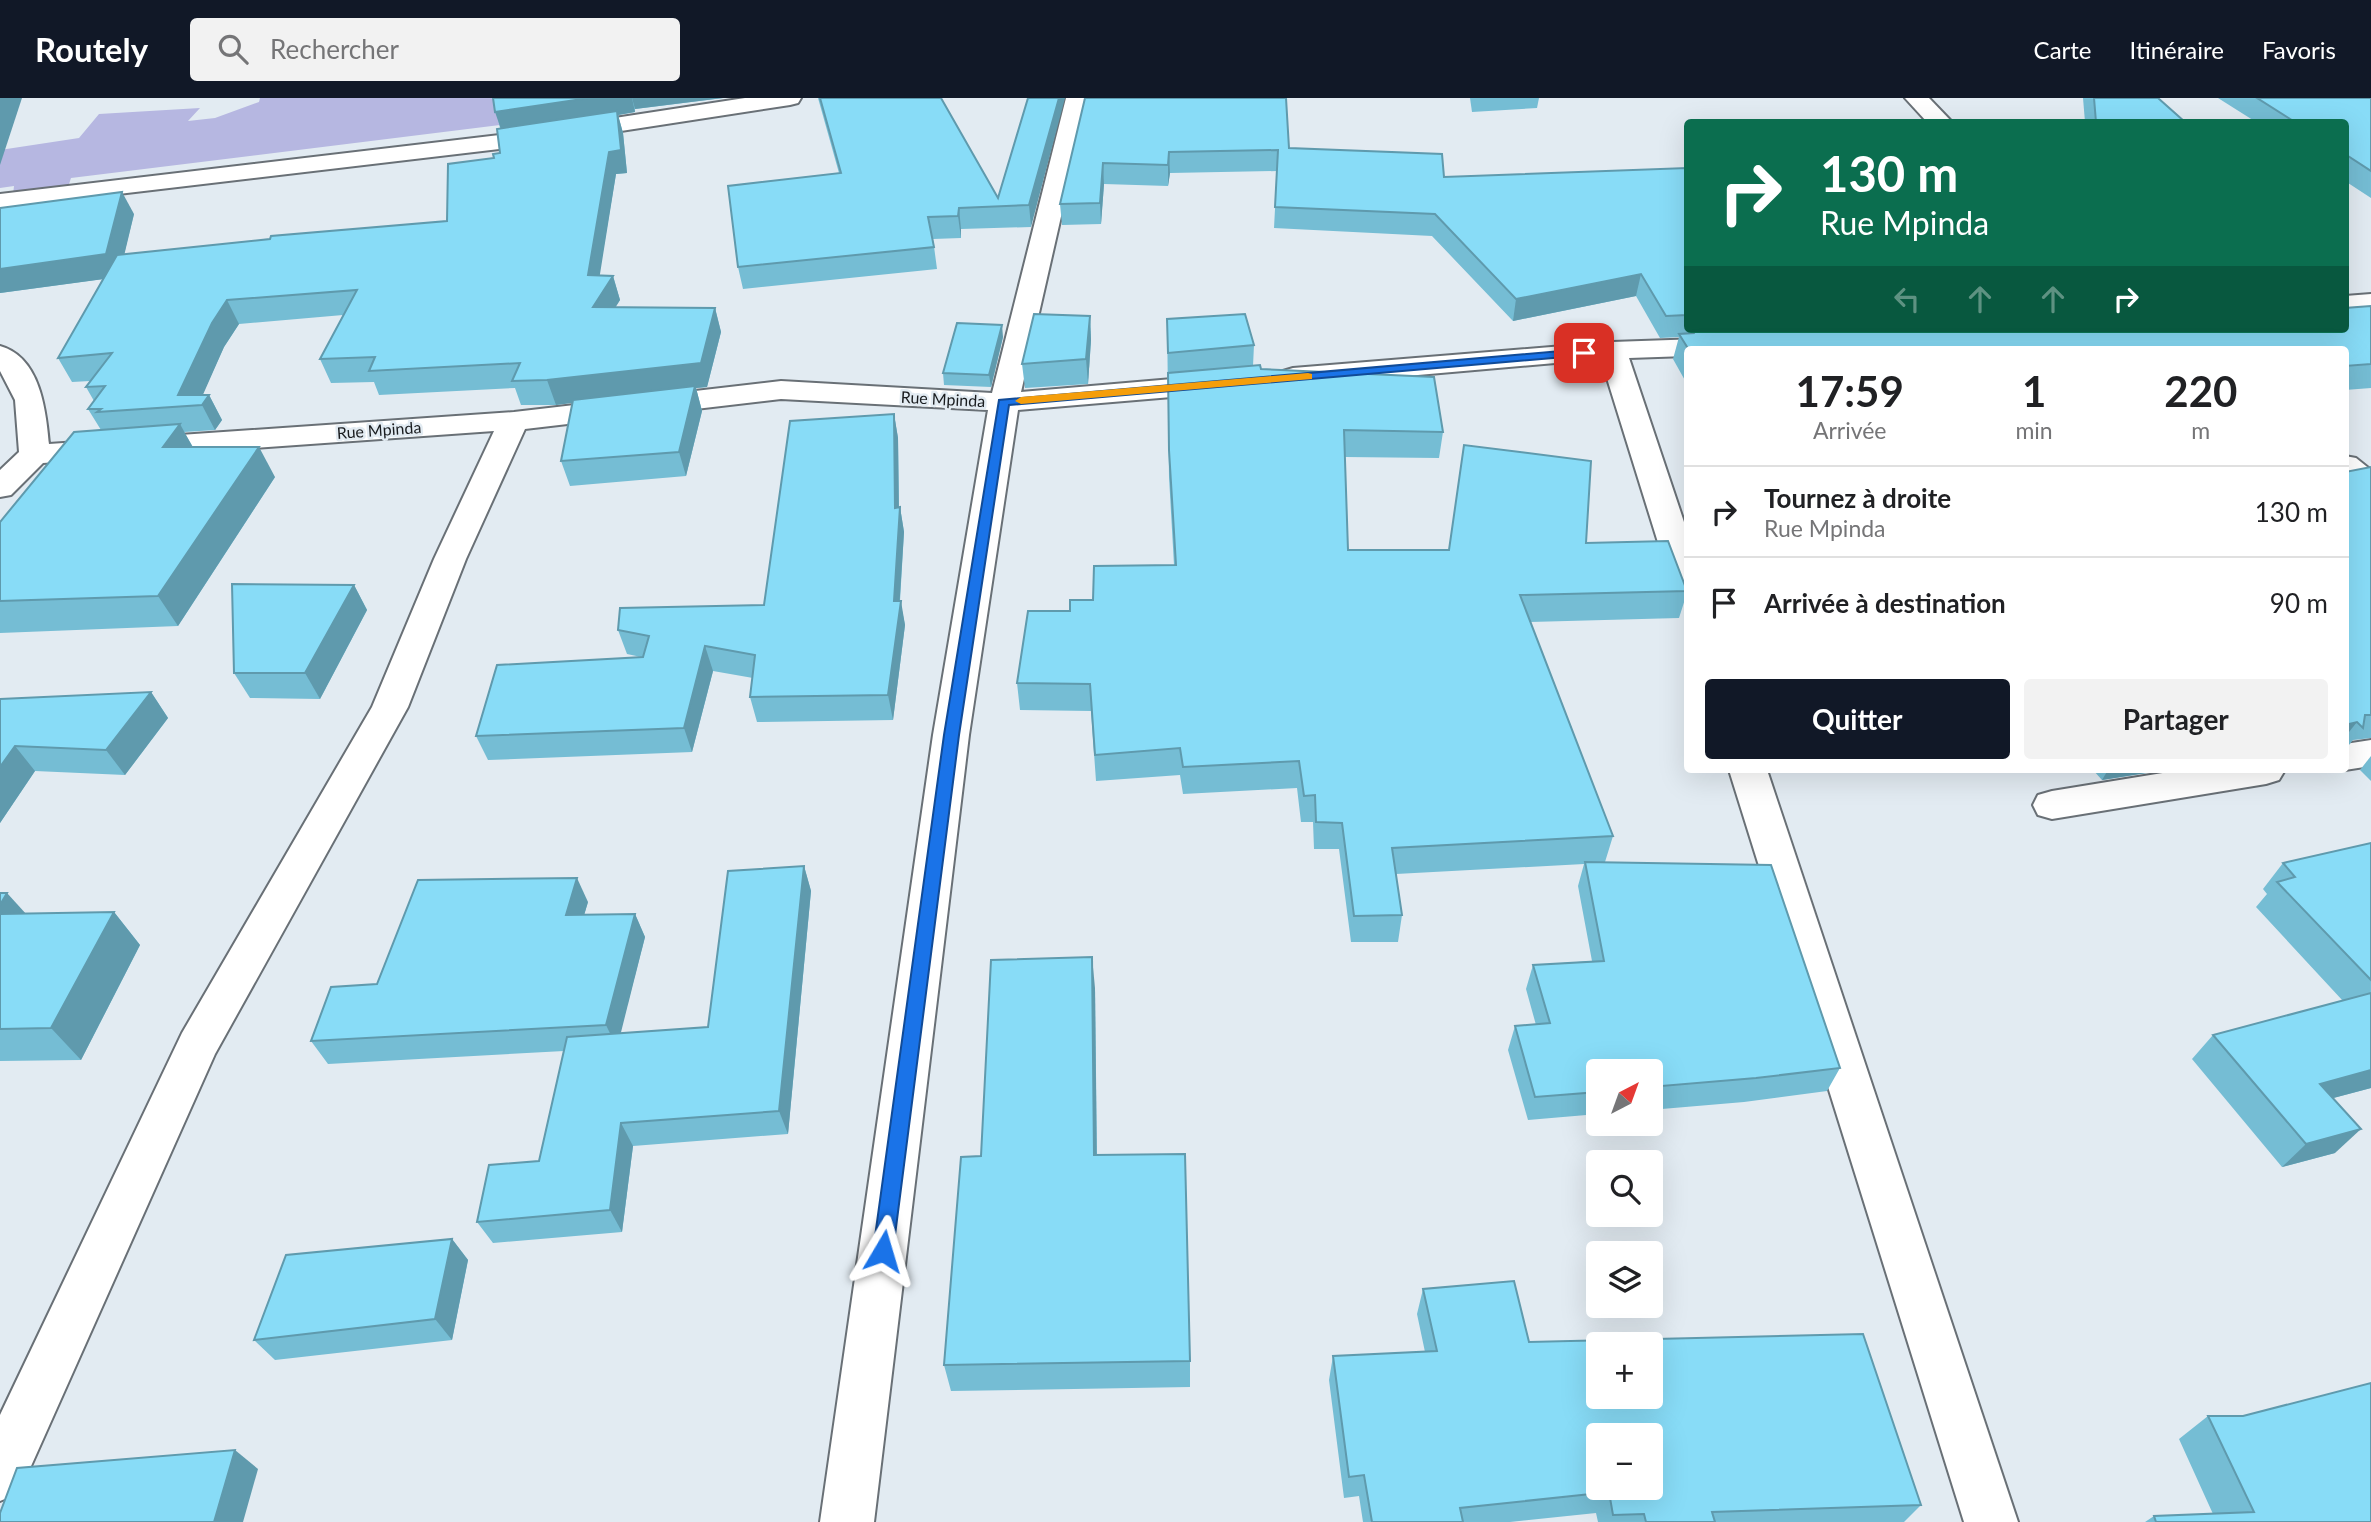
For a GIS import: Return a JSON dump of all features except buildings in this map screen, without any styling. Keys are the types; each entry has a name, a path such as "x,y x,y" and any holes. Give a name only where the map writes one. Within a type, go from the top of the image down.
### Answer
{"street":[{"path":"0,201 517,140 790,98"},
{"path":"847,1522 951,735 1004,402 1077,98"},
{"path":"1916,98 1937,119"},
{"path":"2349,304 2371,302"},
{"name":"Rue Mpinda","path":"34,454 514,421 781,390 1004,402 1612,350 1684,348"},
{"path":"1612,350 1684,572"},
{"path":"0,355 16,370 29,393 34,454 0,488"},
{"path":"0,1474 197,1046 390,707 450,559 514,421"},
{"path":"2349,468 2371,486"},
{"path":"2349,756 2371,752"},
{"path":"1749,773 1991,1522"},
{"path":"2052,805 2248,773"}],"shaded area":[{"path":"260,98 499,98 581,115 71,178 68,187 13,195 14,186 0,188 0,150 79,138 99,114 200,108 188,121 215,118 259,102"}],"slow traffic":[{"path":"1021,401 1308,376"}],"route":[{"path":"883,1251 951,735 1004,402 1584,353"}]}
